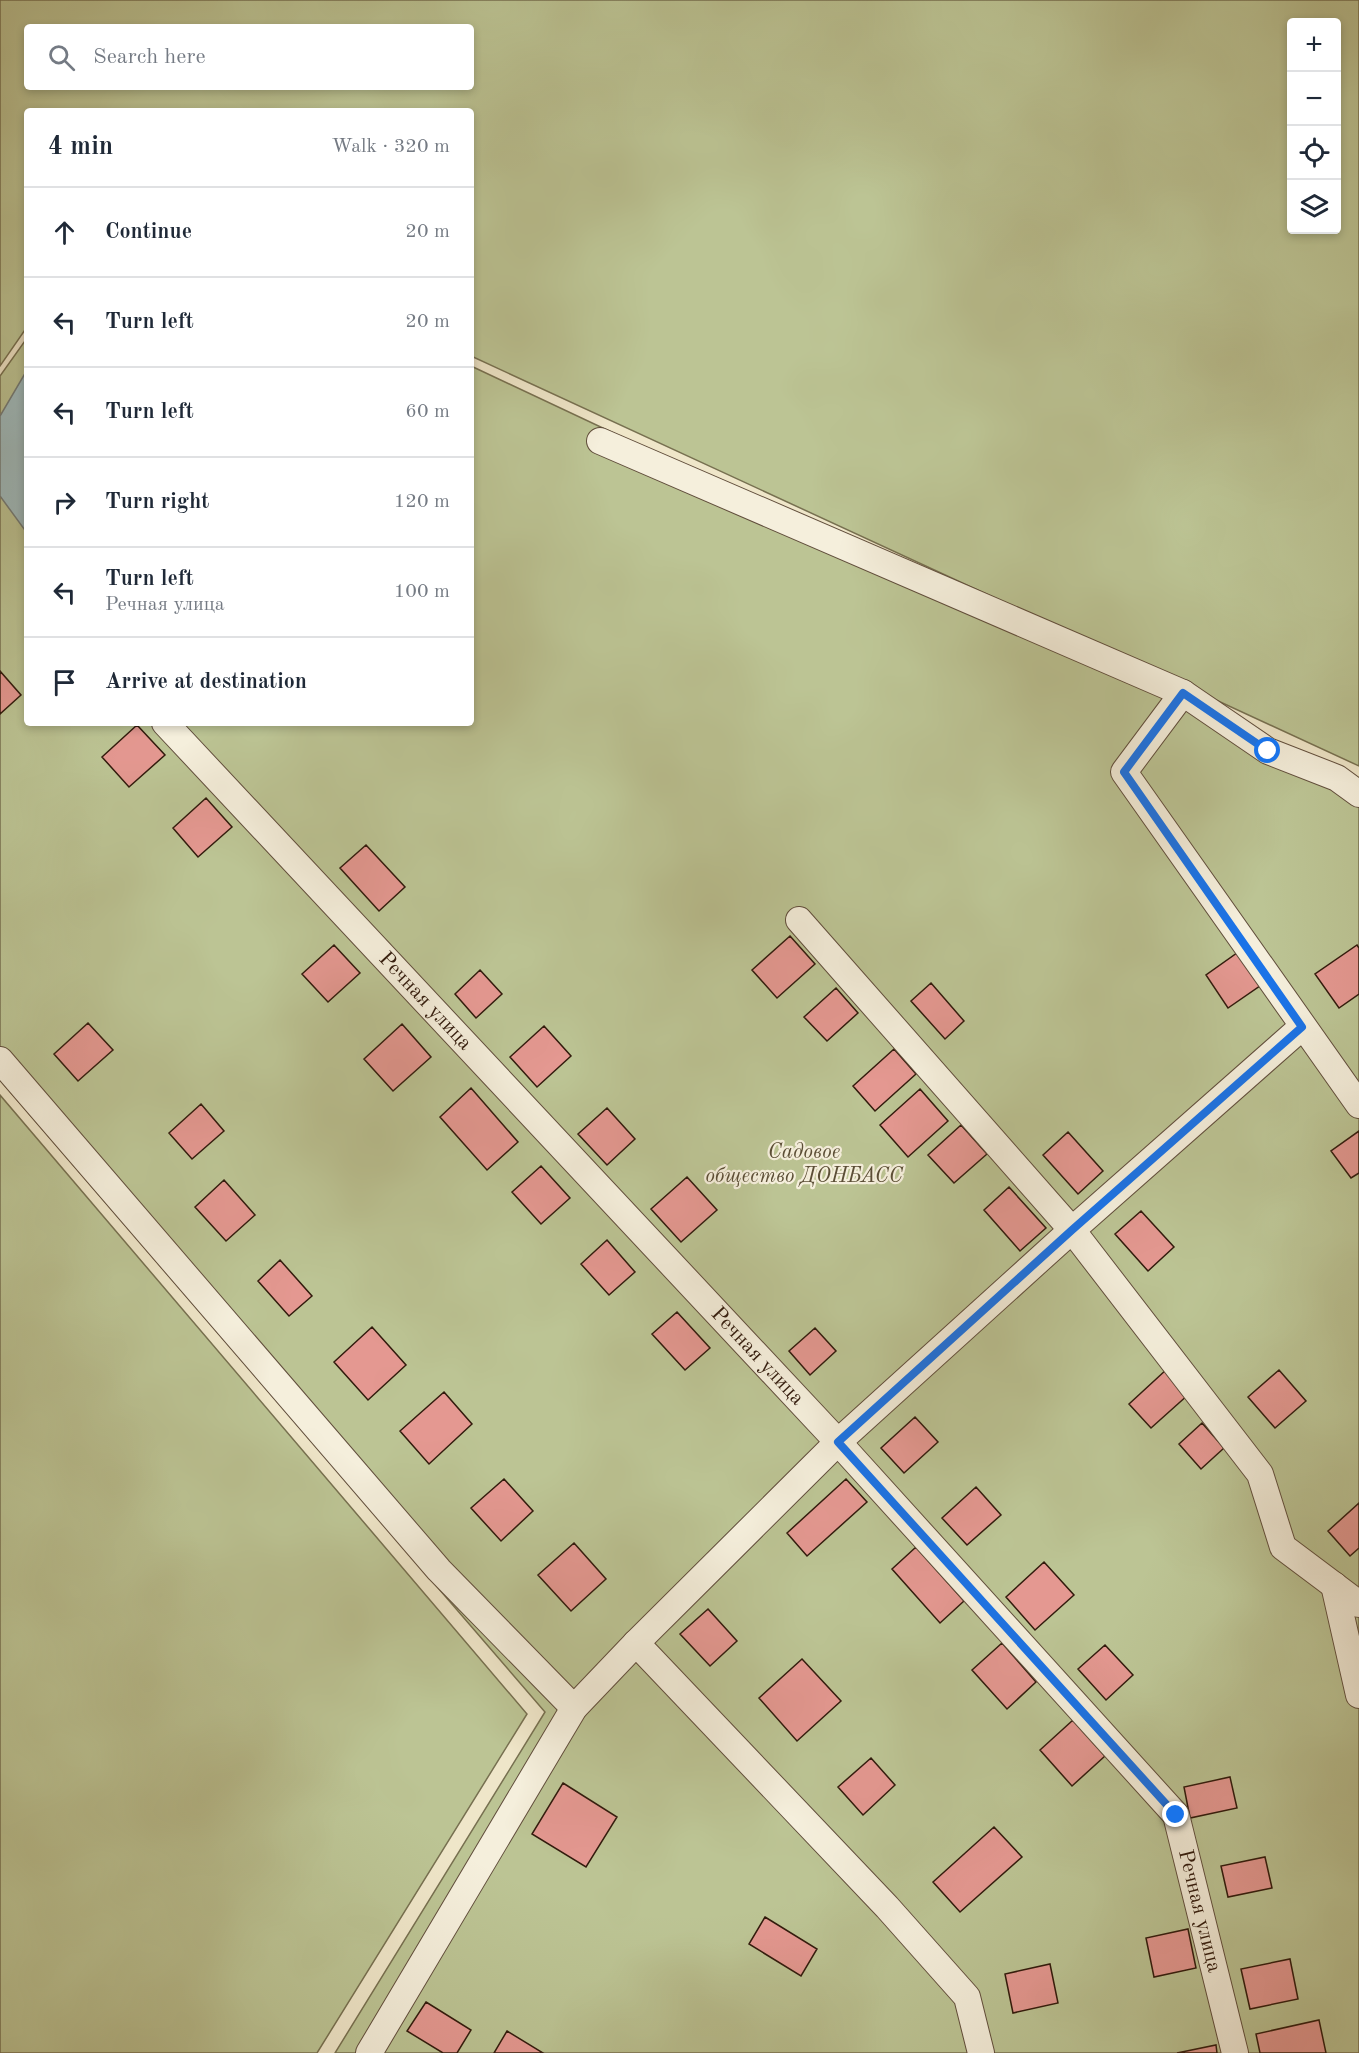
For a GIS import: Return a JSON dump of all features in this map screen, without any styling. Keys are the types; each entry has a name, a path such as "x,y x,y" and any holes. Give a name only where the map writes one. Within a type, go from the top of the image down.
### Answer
{"street":[{"path":"600,441 1183,693 1268,751 1337,778 1359,794"},
{"path":"1183,693 1124,772 1302,1027 1351,1076 1359,1105"},
{"name":"Речная улица","path":"168,726 838,1442 1176,1815 1235,2053"},
{"path":"800,920 1072,1230 1260,1474 1283,1547 1359,1604"},
{"path":"377,2050 574,1708 636,1642 838,1442 1072,1230 1302,1027"},
{"path":"0,1060 439,1570 574,1708"},
{"path":"1334,1585 1359,1695"},
{"path":"636,1642 887,1907 967,1997 981,2053"}],"green space":[{"path":"0,0 1359,0 1359,766 474,357 474,108 24,108 24,331 0,366"},
{"name":"Садовое общество ДОНБАСС","path":"24,342 24,726 474,726 474,367 1359,784 1359,2053 335,2053 545,1712 0,1080 0,376"},
{"path":"0,1095 527,1714 317,2053 0,2053"}],"water":[{"path":"24,375 24,529 0,496 0,416"}],"building":[{"path":"0,671 21,695 0,714"},
{"path":"136,726 165,755 129,787 102,757"},
{"path":"206,798 232,827 198,857 173,828"},
{"path":"366,845 405,887 379,911 340,868"},
{"path":"790,936 815,964 777,998 752,970"},
{"path":"334,945 360,973 328,1002 302,974"},
{"path":"1357,945 1359,948 1359,994 1339,1008 1315,974"},
{"path":"1244,948 1267,981 1228,1008 1206,975"},
{"path":"480,970 502,994 476,1018 455,994"},
{"path":"931,983 964,1021 945,1039 911,1001"},
{"path":"836,988 858,1013 827,1041 804,1017"},
{"path":"88,1023 113,1050 78,1081 54,1054"},
{"path":"402,1024 431,1057 393,1091 364,1059"},
{"path":"544,1026 571,1056 537,1087 510,1057"},
{"path":"894,1049 916,1074 875,1111 853,1086"},
{"path":"471,1088 518,1142 487,1170 440,1117"},
{"path":"920,1089 948,1121 908,1157 880,1125"},
{"path":"201,1104 224,1131 192,1159 169,1133"},
{"path":"607,1108 635,1139 607,1165 578,1134"},
{"path":"961,1125 987,1154 954,1183 928,1155"},
{"path":"1359,1131 1359,1173 1351,1178 1331,1151"},
{"path":"1068,1132 1103,1171 1078,1194 1043,1155"},
{"path":"541,1166 570,1198 541,1224 512,1192"},
{"path":"687,1177 717,1210 681,1242 651,1209"},
{"path":"224,1180 255,1215 226,1241 195,1207"},
{"path":"1009,1187 1046,1228 1020,1251 984,1210"},
{"path":"1141,1211 1174,1247 1148,1271 1115,1234"},
{"path":"607,1240 635,1272 609,1295 581,1264"},
{"path":"280,1260 312,1296 289,1316 258,1281"},
{"path":"677,1312 710,1348 685,1370 652,1334"},
{"path":"372,1327 406,1365 368,1400 334,1362"},
{"path":"815,1328 836,1351 810,1375 789,1351"},
{"path":"1167,1369 1189,1394 1151,1428 1129,1404"},
{"path":"1279,1370 1306,1401 1275,1428 1248,1397"},
{"path":"444,1392 472,1424 429,1464 400,1431"},
{"path":"915,1417 938,1442 904,1473 881,1448"},
{"path":"1202,1423 1224,1448 1201,1469 1179,1444"},
{"path":"504,1479 533,1511 501,1541 471,1508"},
{"path":"846,1479 867,1502 807,1556 787,1533"},
{"path":"976,1487 1001,1515 967,1545 942,1518"},
{"path":"1359,1503 1359,1548 1350,1556 1328,1531"},
{"path":"574,1543 606,1579 571,1611 538,1575"},
{"path":"916,1547 964,1601 940,1623 892,1569"},
{"path":"1044,1562 1074,1595 1035,1630 1006,1597"},
{"path":"708,1609 737,1641 710,1666 680,1634"},
{"path":"1002,1643 1036,1682 1007,1709 972,1670"},
{"path":"1105,1645 1133,1675 1106,1700 1078,1669"},
{"path":"802,1659 841,1701 797,1741 759,1698"},
{"path":"1073,1720 1105,1756 1072,1786 1040,1750"},
{"path":"871,1758 895,1785 863,1815 838,1787"},
{"path":"1230,1777 1237,1808 1190,1818 1184,1787"},
{"path":"563,1783 617,1817 586,1867 532,1834"},
{"path":"994,1827 1022,1857 960,1912 933,1882"},
{"path":"1265,1857 1272,1888 1228,1897 1221,1866"},
{"path":"765,1917 817,1949 801,1976 749,1944"},
{"path":"1188,1929 1196,1968 1154,1977 1146,1938"},
{"path":"1290,1959 1298,1999 1250,2009 1241,1969"},
{"path":"1050,1964 1058,2003 1013,2013 1005,1974"},
{"path":"426,2002 471,2030 457,2053 443,2053 407,2031"},
{"path":"1319,2020 1326,2053 1260,2053 1256,2034"},
{"path":"507,2031 543,2053 494,2053"},
{"path":"1216,2045 1217,2053 1177,2053"}],"route":[{"path":"1176,1815 838,1442 1072,1230 1302,1027 1124,772 1183,693 1268,751"}]}
